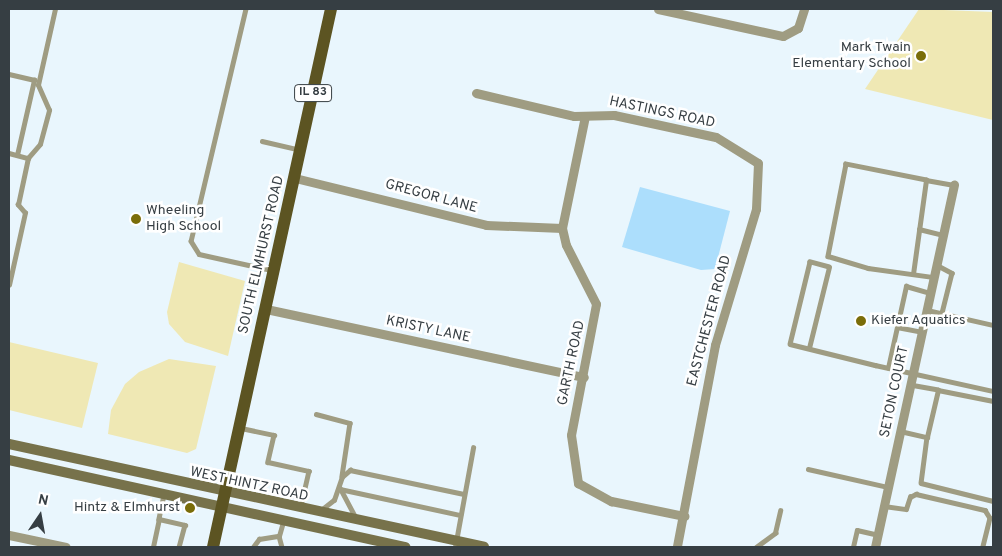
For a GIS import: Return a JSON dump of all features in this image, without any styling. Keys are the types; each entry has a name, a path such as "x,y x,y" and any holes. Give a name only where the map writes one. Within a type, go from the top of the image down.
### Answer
{"main road":[{"name":"SOUTH ELMHURST ROAD","path":"221,508 331,9"},
{"name":"WEST HINTZ ROAD","path":"9,444 300,511 455,544 484,547"},
{"name":"WEST HINTZ ROAD","path":"9,460 283,522 370,544 406,547"},
{"name":"IL 83","path":"213,547 221,508"}],"street":[{"path":"658,9 774,34 792,34 804,9"},
{"name":"HASTINGS ROAD","path":"476,93 585,116 614,115 716,137 758,163"},
{"name":"GARTH ROAD","path":"585,116 562,228 568,251 596,304 570,447 578,483 611,501 684,516"},
{"name":"EASTCHESTER ROAD","path":"677,547 715,345 756,209 758,163"},
{"name":"GREGOR LANE","path":"295,178 430,209 486,225 562,228"},
{"name":"SETON COURT","path":"875,547 954,184"},
{"name":"KRISTY LANE","path":"266,309 584,378"},
{"path":"9,535 66,547"}],"lane":[{"path":"17,155 55,9"},
{"path":"246,9 191,241 199,254 274,271"},
{"path":"9,74 36,80"},
{"path":"9,285 25,213 18,205 28,158 38,150 49,110 47,99 38,90 36,80"},
{"path":"262,141 301,150"},
{"path":"9,154 28,158"},
{"path":"934,278 828,256 846,164 954,184"},
{"path":"913,274 926,180"},
{"path":"919,229 943,235"},
{"path":"809,348 830,267 810,262 790,344 913,374 993,390"},
{"path":"937,265 952,273 942,313"},
{"path":"888,368 906,286 931,293"},
{"path":"927,310 993,325"},
{"path":"897,327 922,332"},
{"path":"910,385 993,401"},
{"path":"938,390 927,437 921,483 993,501"},
{"path":"316,414 345,420 352,427 340,489 330,505 316,514"},
{"path":"239,428 274,435 268,462 309,471 300,511"},
{"path":"900,431 927,437"},
{"path":"455,544 473,448"},
{"path":"808,469 888,487"},
{"path":"342,477 350,470 464,494"},
{"path":"340,489 460,515"},
{"path":"340,489 347,509 361,523"},
{"path":"884,506 906,509 910,497 916,494 985,510 990,518 983,547"},
{"path":"153,547 164,495"},
{"path":"756,547 775,533 780,511"},
{"path":"159,519 185,525 180,547"},
{"path":"282,547 279,536 283,522"},
{"path":"853,547 857,530 878,535"},
{"path":"253,547 259,539 279,536"}],"shaded area":[{"name":"Mark Twain Elementary School","path":"919,9 993,12 993,120 865,89"},
{"path":"179,262 245,281 228,356 185,342 169,324 167,312"},
{"path":"9,342 98,363 82,428 9,410"},
{"path":"169,359 216,366 196,449 187,453 108,434 111,410 125,384 139,372"}],"water":[{"path":"640,187 730,211 715,269 701,270 622,247"}],"place":[{"name":"Mark Twain Elementary School","path":"921,56"},
{"name":"Wheeling High School","path":"136,219"},
{"name":"Kiefer Aquatics","path":"861,321"},
{"name":"Hintz & Elmhurst","path":"190,508"}]}
